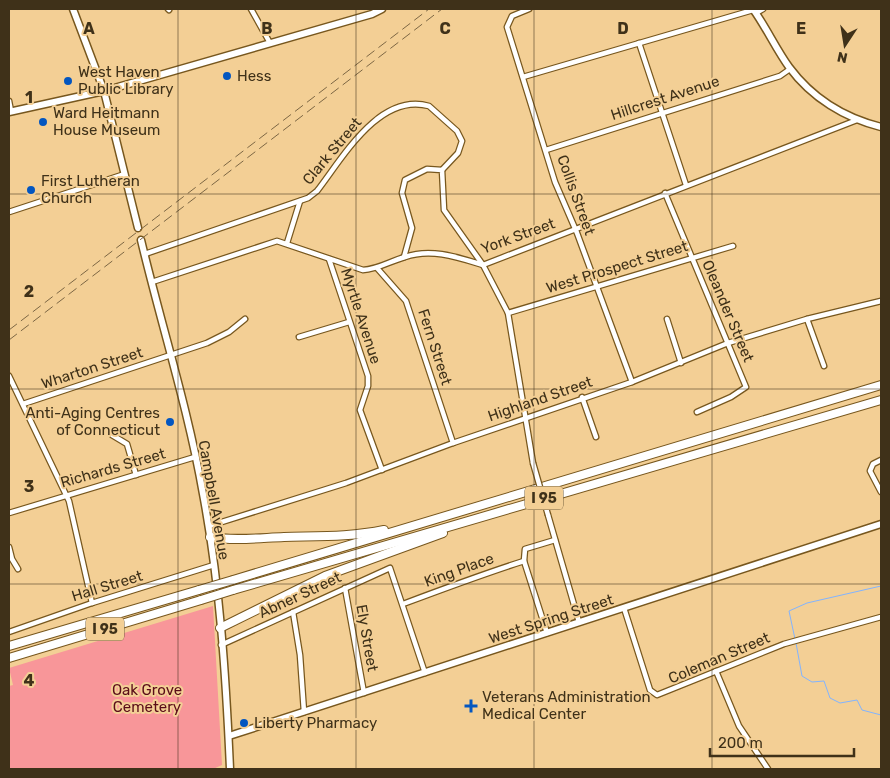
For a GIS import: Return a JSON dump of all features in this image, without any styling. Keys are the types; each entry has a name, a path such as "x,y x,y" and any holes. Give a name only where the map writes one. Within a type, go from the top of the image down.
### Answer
{"highway":[{"name":"I 95","path":"9,646 881,385"},
{"name":"I 95","path":"9,658 233,590 881,400"},
{"path":"220,628 325,576 515,507"},
{"path":"210,536 226,539 372,532 464,511"}],"main road":[{"path":"73,9 104,91 138,228"},
{"path":"10,111 104,91 372,14 382,9"},
{"path":"754,11 790,69 819,97 857,120 881,127"},
{"name":"Campbell Avenue","path":"141,240 195,457 209,526 229,736 228,769"},
{"name":"West Spring Street","path":"229,736 881,524"}],"street":[{"path":"251,9 270,43"},
{"name":"Collis Street","path":"530,9 512,16 507,27 555,182 632,382"},
{"path":"523,76 763,9"},
{"path":"638,43 686,186"},
{"name":"Hillcrest Avenue","path":"546,150 780,76 790,69"},
{"path":"9,101 10,111"},
{"name":"Clark Street","path":"145,254 300,201 317,191 370,124 384,114 411,105 424,104 432,108 457,130 462,141 458,153 442,170"},
{"name":"York Street","path":"152,282 274,242 287,243 357,269 378,268 404,257 434,253 482,264 857,120"},
{"path":"404,257 412,228 402,193 405,180 427,169 442,170 444,210 482,264 508,313 533,463 579,622"},
{"path":"9,212 125,174"},
{"name":"Oleander Street","path":"665,193 746,386 731,397 697,412"},
{"path":"287,243 300,201"},
{"name":"West Prospect Street","path":"508,313 733,246"},
{"name":"Myrtle Avenue","path":"329,259 368,376 368,386 360,410 382,470"},
{"name":"Fern Street","path":"378,268 406,301 453,443"},
{"name":"Highland Street","path":"209,526 382,470 453,443 632,382 728,343 807,319 881,301"},
{"name":"Wharton Street","path":"23,404 207,344 229,332 245,319"},
{"path":"667,319 681,363"},
{"path":"807,319 824,366"},
{"path":"299,337 349,322"},
{"path":"9,376 69,501 92,603"},
{"path":"582,398 596,437"},
{"path":"112,435 128,444 136,474"},
{"name":"Richards Street","path":"9,513 195,457"},
{"path":"881,460 873,464 870,471 881,492"},
{"path":"547,633 524,560 525,549 555,540"},
{"path":"9,546 12,559 18,568"},
{"name":"King Place","path":"403,604 524,560"},
{"name":"Hall Street","path":"9,632 92,603 214,565"},
{"name":"Abner Street","path":"221,645 390,568 403,604"},
{"name":"Ely Street","path":"345,588 364,693"},
{"path":"403,604 425,673"},
{"name":"Coleman Street","path":"624,608 644,672 654,694 664,695 716,671 795,640 881,617"},
{"path":"293,612 300,655 304,712"},
{"path":"716,671 739,726 768,769"}],"green space":[{"name":"Oak Grove Cemetery","path":"213,606 222,765 213,769 9,769 9,686 13,685 9,668"}],"waterway":[{"path":"795,639 789,611 807,603 881,586"},
{"path":"796,643 802,676 812,682 824,681 830,698 840,703 857,700 862,710 881,715"}],"railway":[{"path":"9,330 429,9"},
{"path":"9,340 442,9"}],"place":[{"name":"Hess","path":"227,76"},
{"name":"West Haven Public Library","path":"68,81"},
{"name":"Ward Heitmann House Museum","path":"43,122"},
{"name":"First Lutheran Church","path":"31,190"},
{"name":"Anti-Aging Centres of Connecticut","path":"170,422"},
{"name":"Veterans Administration Medical Center","path":"471,706"},
{"name":"Liberty Pharmacy","path":"244,723"}]}
